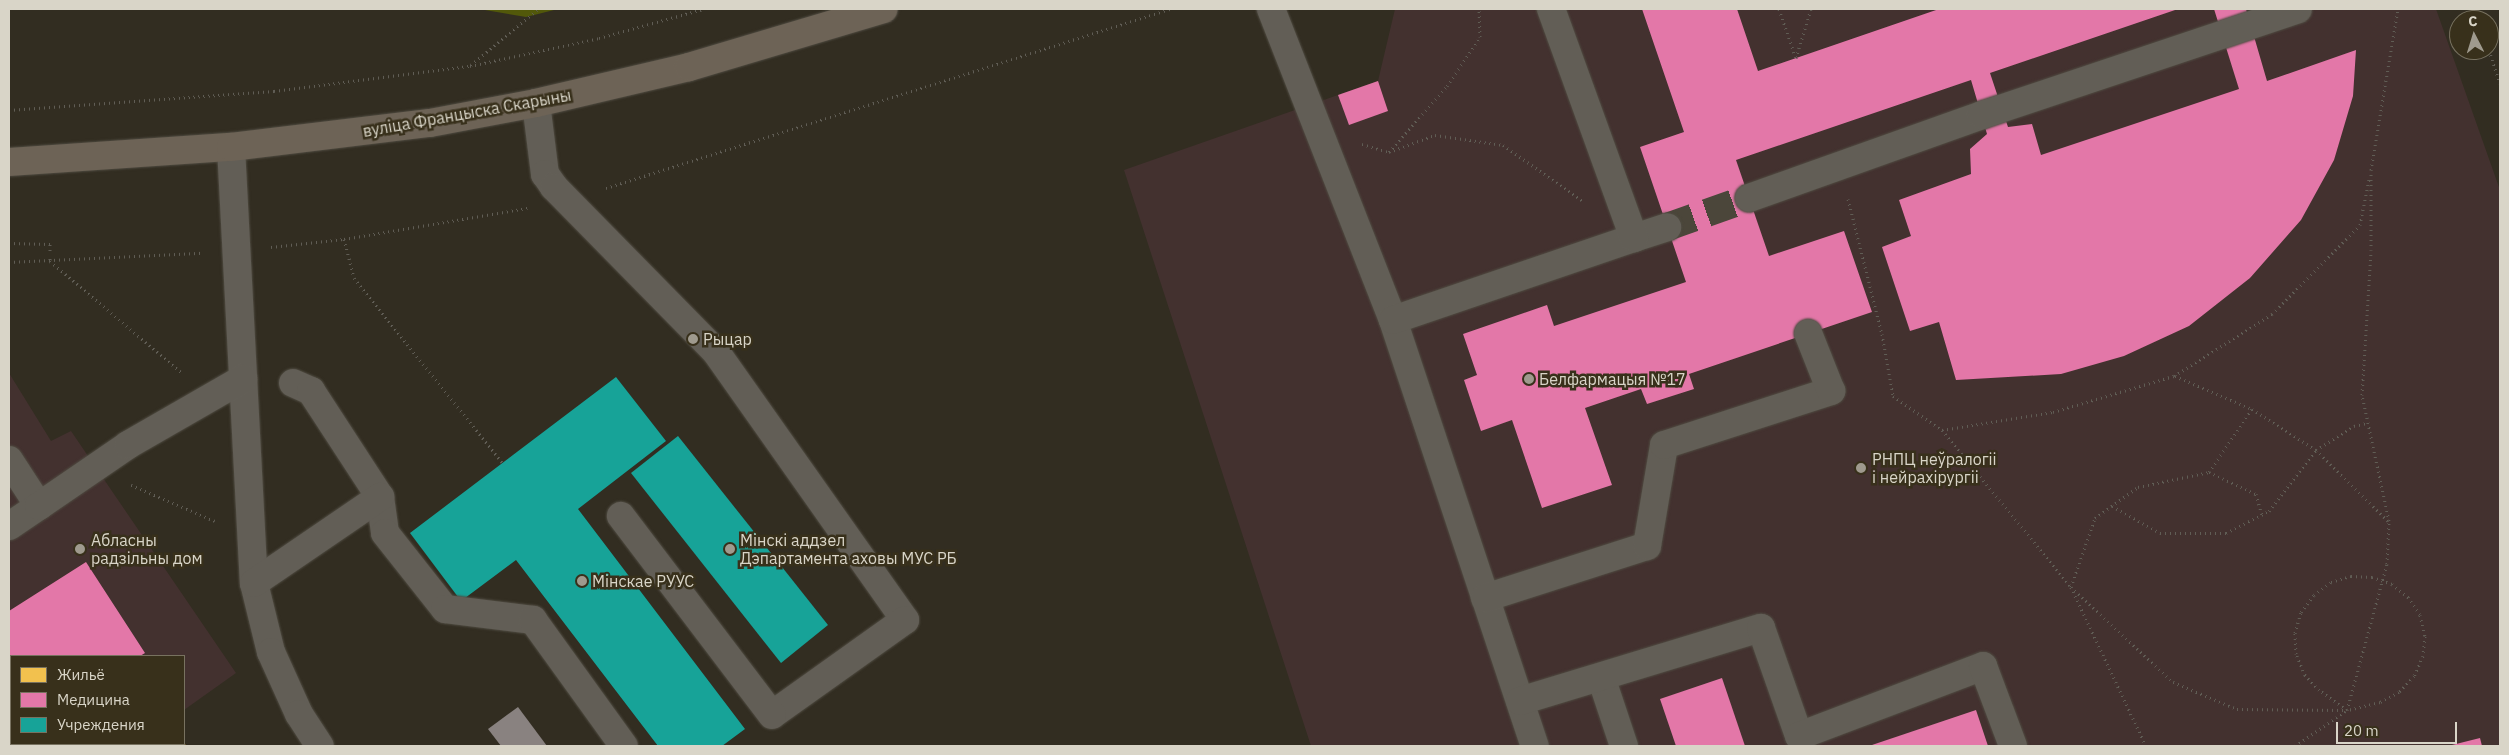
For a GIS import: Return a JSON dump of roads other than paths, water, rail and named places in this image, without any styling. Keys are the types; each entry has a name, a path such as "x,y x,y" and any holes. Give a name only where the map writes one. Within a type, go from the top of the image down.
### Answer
{"main road":[{"name":"вуліца Францыска Скарыны","path":"9,162 231,147 430,123 536,103 689,67 884,9"}],"lane":[{"path":"1271,9 1393,320 1535,746"},
{"path":"1551,9 1634,238"},
{"path":"1749,198 1840,168 1982,115 2298,9"},
{"path":"536,103 546,174 565,199 716,352 905,620 772,715 621,516"},
{"path":"231,147 254,583 271,652 299,714 320,746"},
{"path":"1393,320 1667,227"},
{"path":"1485,598 1647,546 1664,445 1832,391 1808,333"},
{"path":"9,526 96,470 128,445 243,379"},
{"path":"294,383 311,391 380,497 385,533 446,609 533,620 624,746"},
{"path":"9,460 39,506"},
{"path":"254,583 380,497"},
{"path":"1520,701 1761,628 1799,736 1983,666 2013,746"},
{"path":"1601,677 1624,746"}],"tunnel":[{"path":"1667,227 1749,198"}],"place":[{"name":"Рыцар","path":"693,339"},
{"name":"Белфармацыя №17","path":"1529,379"},
{"name":"РНПЦ неўралогіі і нейрахірургіі","path":"1861,468"},
{"name":"Абласны радзільны дом","path":"80,549"},
{"name":"Мінскі аддзел Дэпартамента аховы МУС РБ","path":"730,549"},
{"name":"Мінскае РУУС","path":"582,581"}]}
